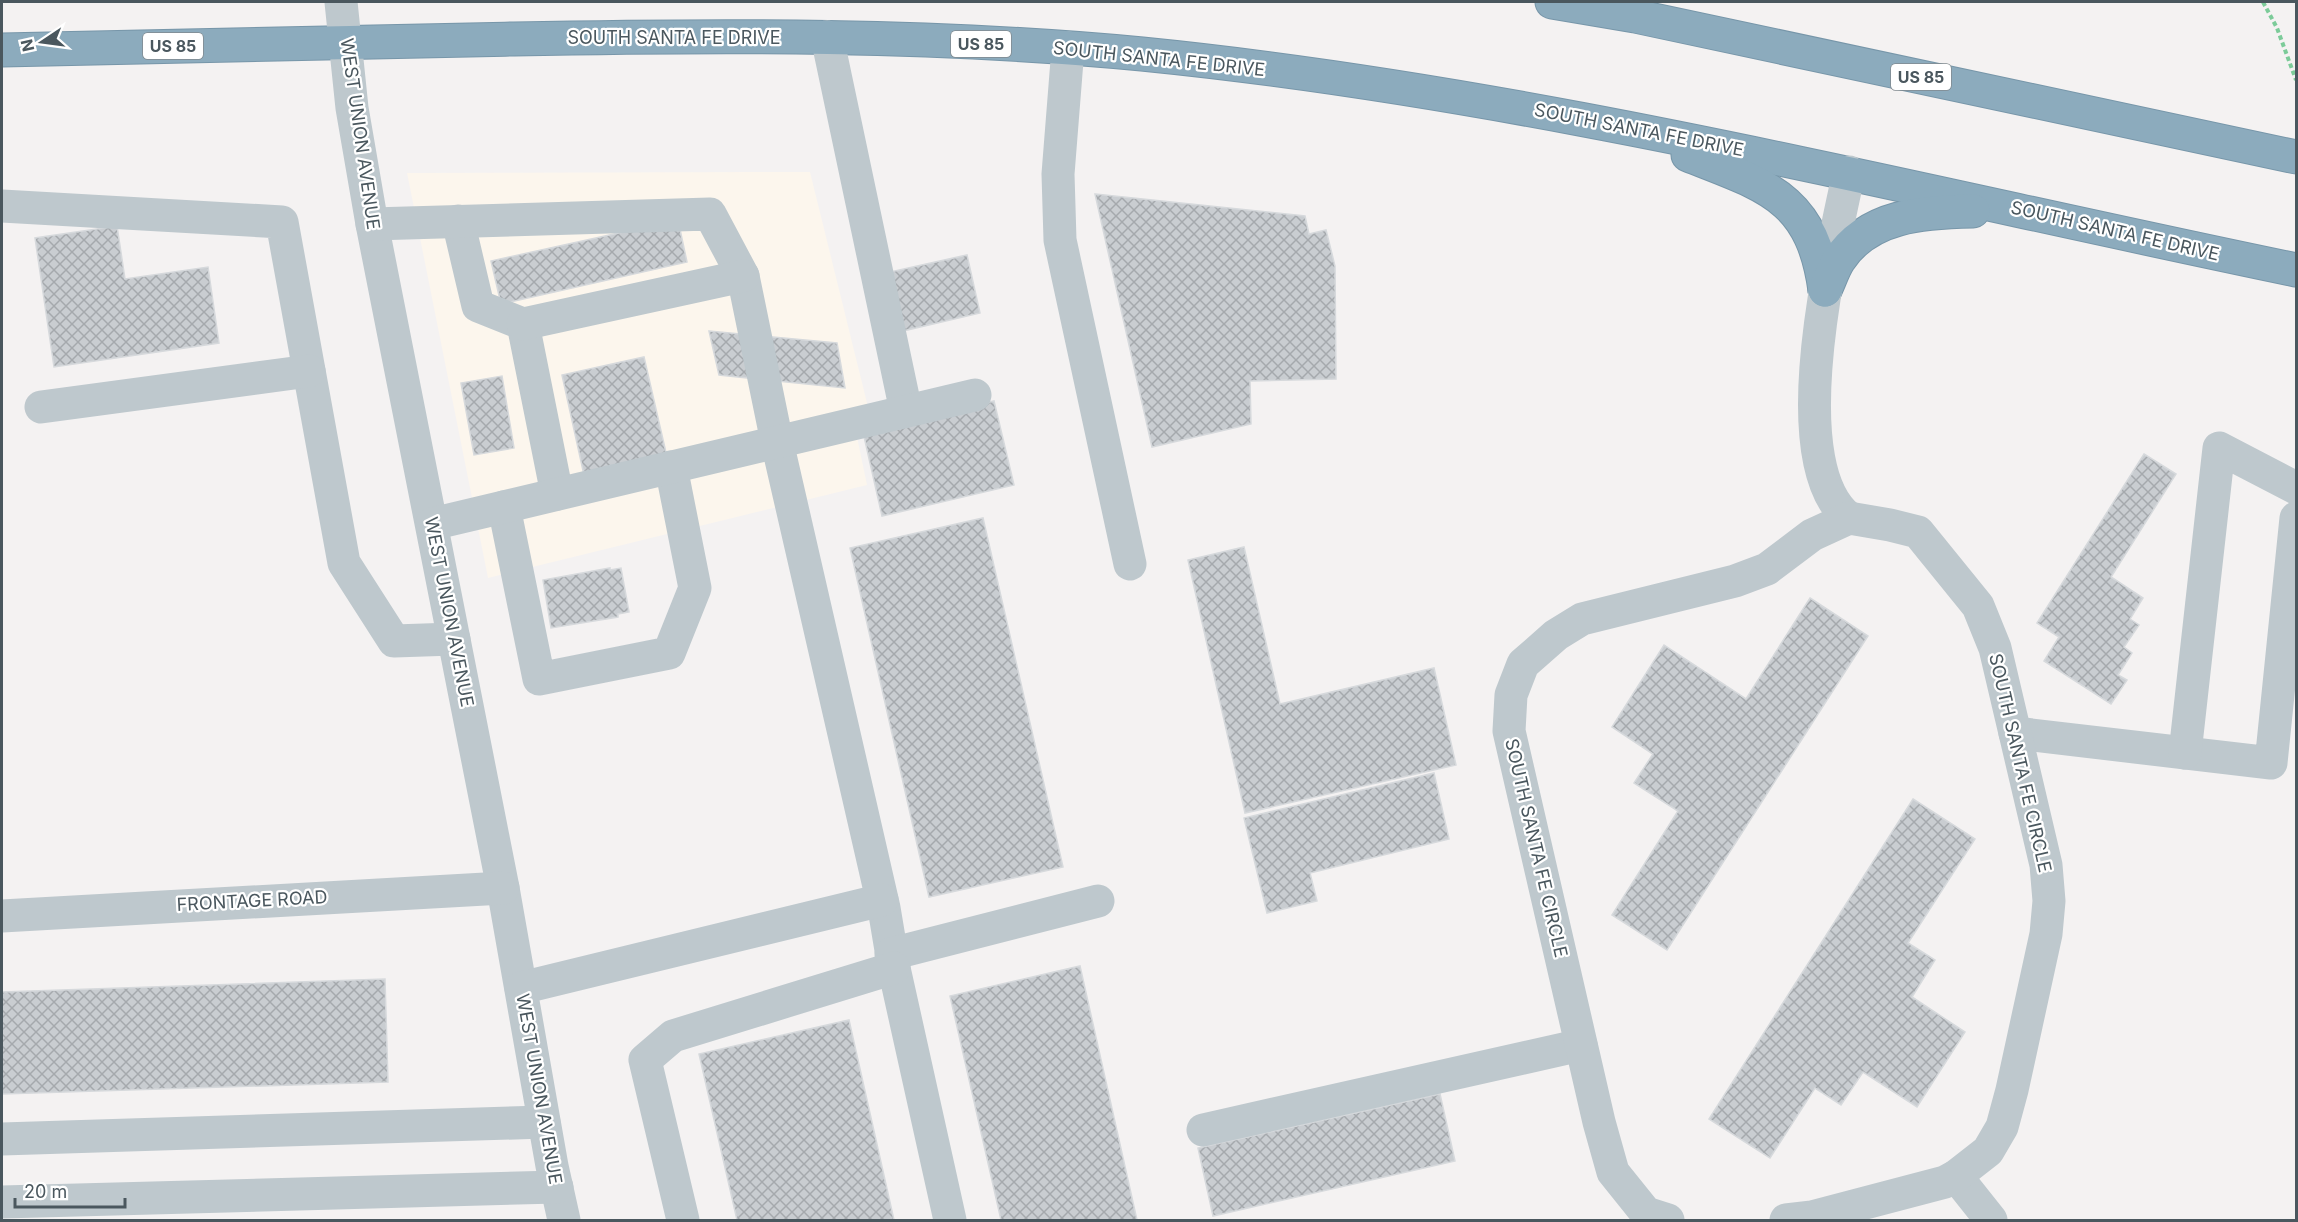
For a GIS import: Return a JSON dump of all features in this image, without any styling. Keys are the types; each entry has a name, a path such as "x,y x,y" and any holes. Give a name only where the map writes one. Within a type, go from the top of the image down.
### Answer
{"highway":[{"name":"US 85","path":"1552,2 1646,19 2293,157"},
{"name":"SOUTH SANTA FE DRIVE","path":"2,50 675,36 827,37 1068,48 1143,54 1434,92 1611,123 1849,172 2296,270"},
{"path":"1611,123 1752,181 1777,195 1796,212 1808,229 1821,263 1825,290"},
{"path":"1825,290 1839,261 1851,245 1875,228 1892,220 1948,211 2020,210"}],"street":[{"name":"WEST UNION AVENUE","path":"341,2 352,108 372,224 503,888 544,1122 564,1221"},
{"path":"827,37 906,411"},
{"path":"1068,48 1058,174 1060,240 1130,564"},
{"path":"1849,172 1825,290 1815,380 1816,446 1824,482 1839,511 1849,518"},
{"path":"2,206 282,222 345,563 394,641 454,639"},
{"path":"372,224 710,214 743,276 777,442 882,900 892,961 950,1221"},
{"path":"458,221 477,306 523,324 743,276"},
{"path":"523,324 557,494"},
{"path":"41,407 309,371"},
{"path":"432,524 975,395"},
{"path":"2185,753 2219,448 2296,488"},
{"path":"504,507 539,679 669,653 695,588 671,468"},
{"name":"SOUTH SANTA FE CIRCLE","path":"1668,1221 1646,1212 1627,1209 1613,1172 1581,1045 1509,731 1511,695 1523,664 1556,635 1581,619 1735,581 1767,569 1812,535 1849,518 1918,532 1978,606 1995,648 2046,865 2049,901 2046,933 2012,1090 2002,1127 1988,1151 1945,1182 1812,1217 1786,1221"},
{"path":"2015,734 2271,763 2296,518"},
{"name":"FRONTAGE ROAD","path":"2,916 503,888"},
{"path":"521,988 882,900"},
{"path":"683,1221 645,1060 673,1036 892,961 1098,901"},
{"path":"1203,1130 1581,1045"},
{"path":"2,1139 544,1122"},
{"path":"1956,1176 1991,1221"},
{"path":"2,1202 556,1187"}],"path":[{"path":"2263,2 2277,28 2296,80"}],"shaded area":[{"path":"810,172 868,407 852,413 867,485 488,578 407,173"}],"building":[{"path":"1095,194 1305,216 1309,234 1326,230 1335,266 1336,379 1250,381 1251,424 1152,447"},
{"path":"678,220 687,262 501,304 491,261"},
{"path":"117,226 125,279 208,267 219,343 54,367 35,238"},
{"path":"967,255 980,313 903,331 890,272"},
{"path":"709,331 837,343 845,388 719,375"},
{"path":"644,357 667,457 584,475 562,375"},
{"path":"502,376 514,448 474,455 461,383"},
{"path":"994,401 1014,485 882,516 863,432"},
{"path":"2144,454 2176,474 2111,577 2143,598 2130,619 2139,625 2124,647 2132,653 2118,675 2127,680 2111,704 2044,661 2059,637 2037,623"},
{"path":"983,518 1063,867 929,897 850,548"},
{"path":"1244,547 1280,704 1434,668 1456,765 1245,813 1188,560"},
{"path":"610,568 610,570 621,568 629,612 618,614 618,617 551,628 543,580"},
{"path":"1810,598 1868,636 1667,950 1612,915 1678,811 1634,783 1653,754 1612,727 1664,645 1746,699"},
{"path":"1434,773 1449,839 1310,873 1317,901 1267,913 1244,818"},
{"path":"1913,799 1975,839 1908,943 1935,960 1912,997 1965,1032 1917,1107 1863,1072 1841,1105 1815,1088 1770,1158 1709,1119"},
{"path":"1080,966 1137,1220 1001,1220 950,996"},
{"path":"385,979 388,1082 2,1094 2,992"},
{"path":"849,1020 894,1220 737,1220 699,1054"},
{"path":"1440,1094 1455,1161 1213,1216 1198,1148"}]}
